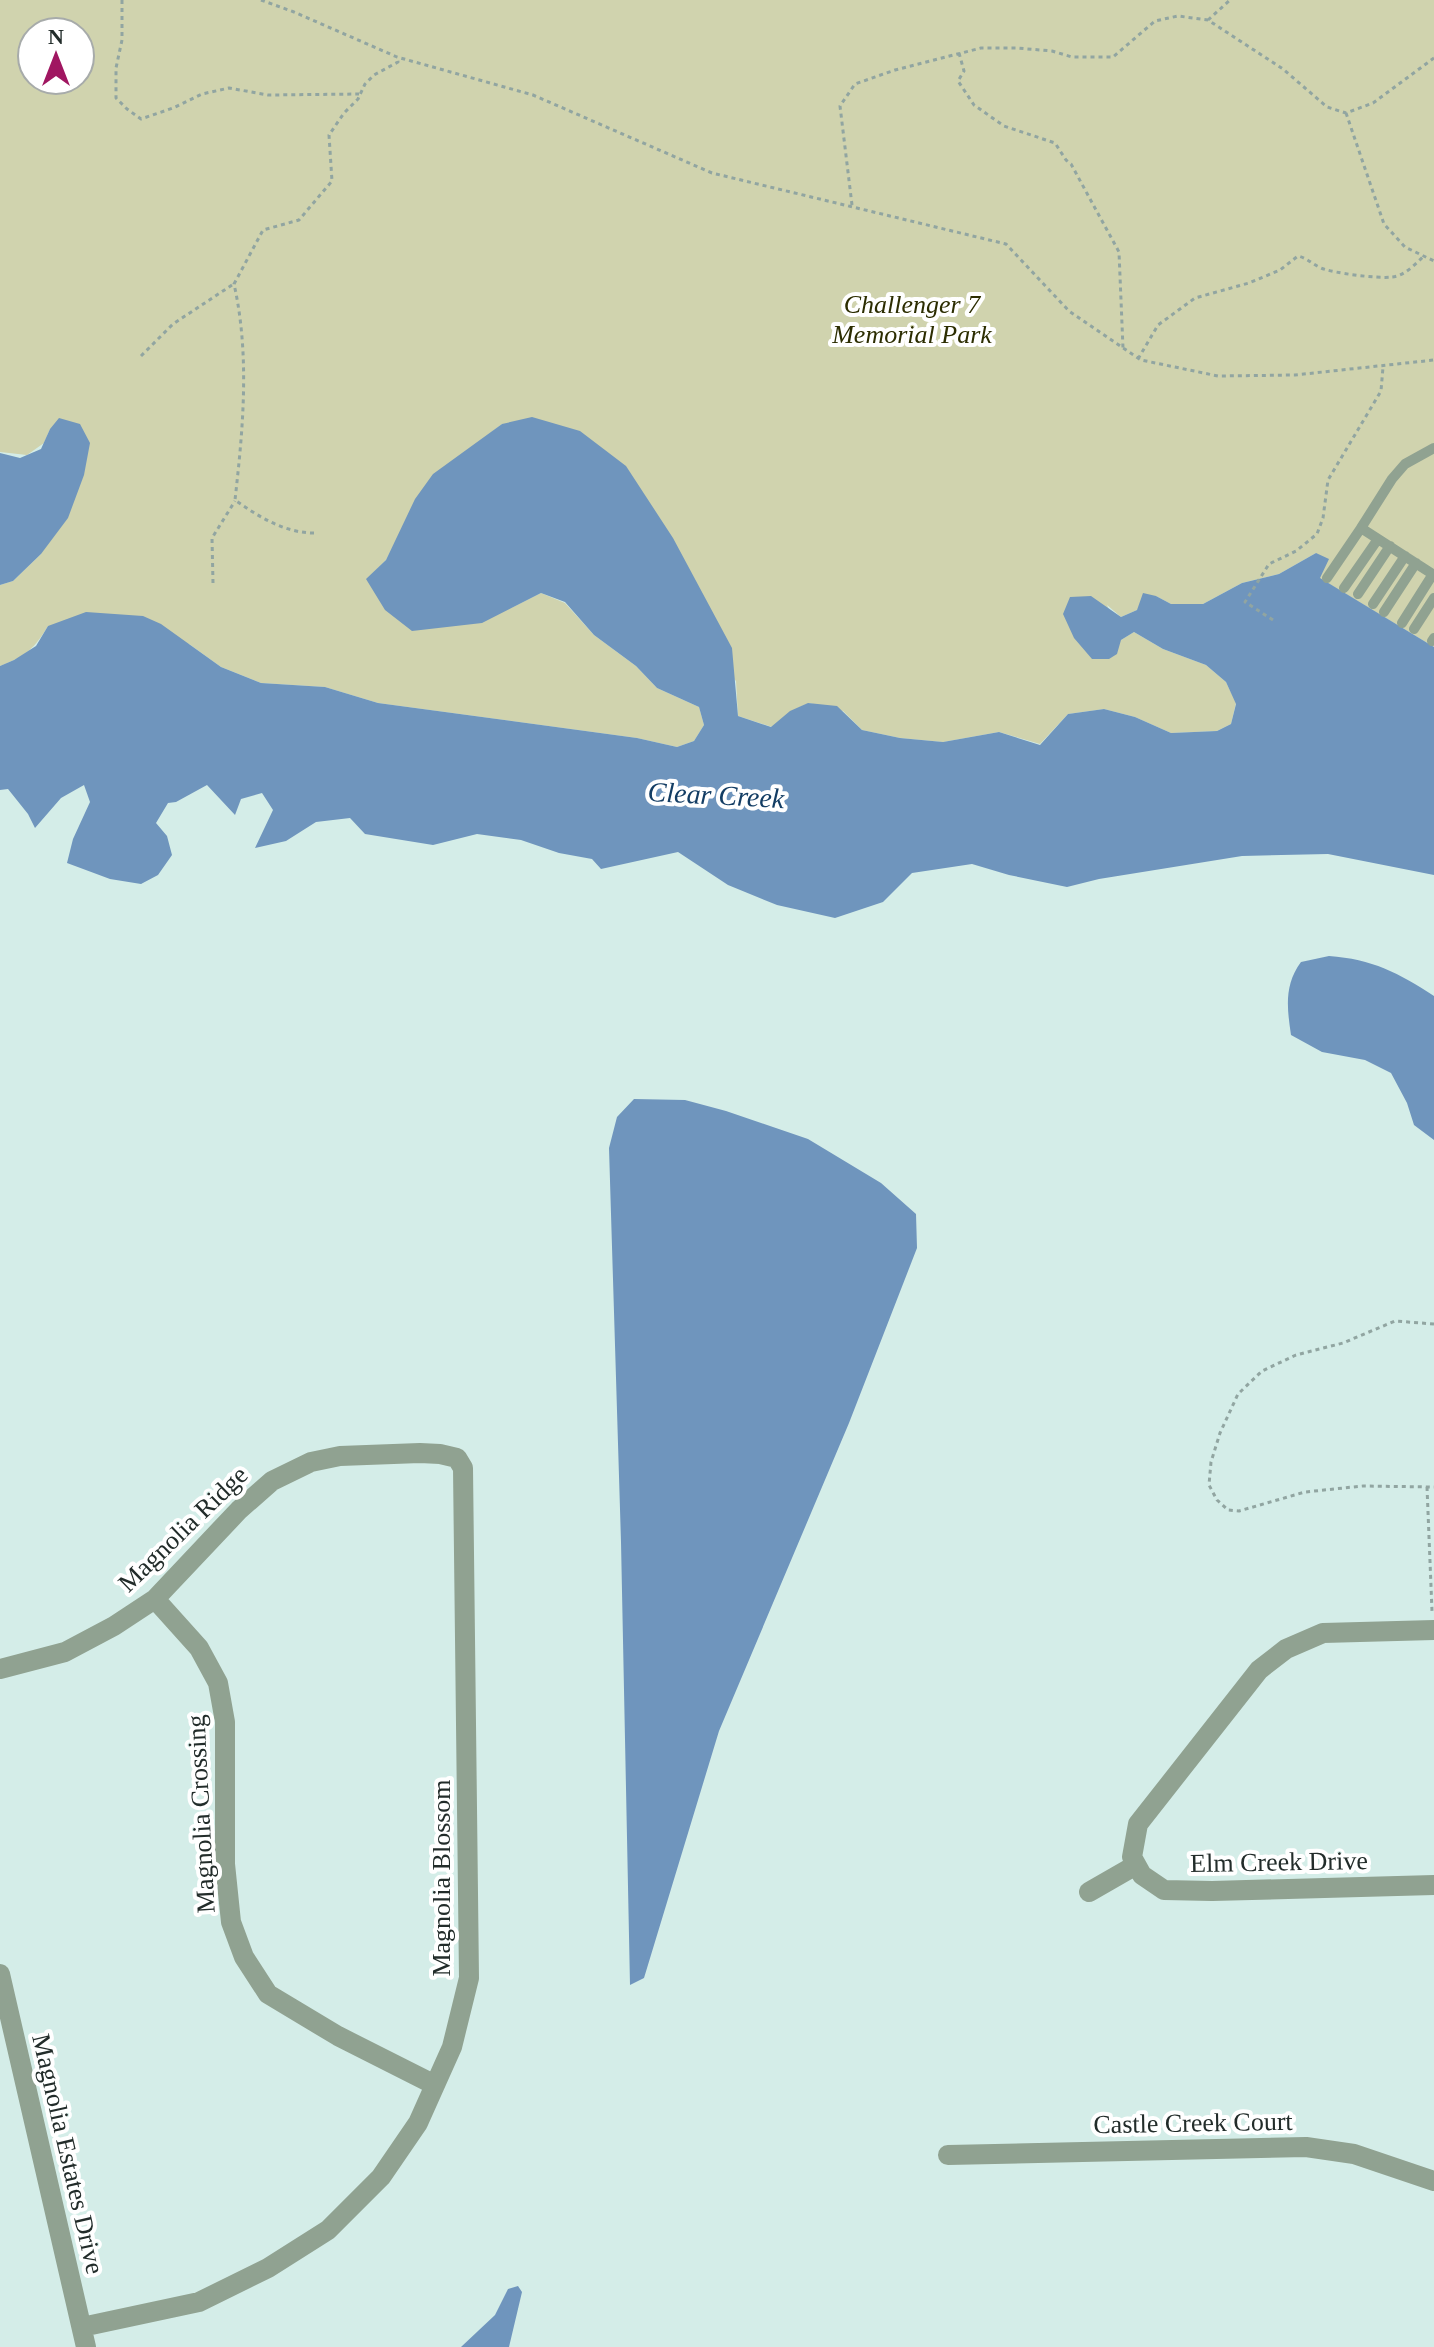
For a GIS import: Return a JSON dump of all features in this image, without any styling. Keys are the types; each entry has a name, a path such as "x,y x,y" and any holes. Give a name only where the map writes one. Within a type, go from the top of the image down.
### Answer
{"street":[{"name":"Magnolia Ridge","path":"0,1669 65,1652 114,1626 155,1599 239,1510 272,1481 311,1462 340,1456 406,1453 457,1458"},
{"name":"Magnolia Blossom","path":"84,2337 199,2302 268,2268 328,2230 381,2177 418,2123 452,2047 469,1978 464,1482 463,1468 457,1458"},
{"name":"Magnolia Crossing","path":"155,1599 199,1648 218,1683 225,1722 225,1864 231,1922 244,1957 268,1994 338,2036 435,2085"},
{"path":"1089,1892 1136,1865 1132,1857 1138,1824 1259,1670 1286,1649 1323,1633 1433,1630"},
{"name":"Elm Creek Drive","path":"1136,1865 1142,1875 1164,1890 1434,1885"},
{"name":"Magnolia Estates Drive","path":"0,1974 84,2337"},
{"name":"Castle Creek Court","path":"948,2155 1306,2147 1354,2154 1434,2181"}],"lane":[{"path":"1327,578 1392,479 1405,464 1434,448"},
{"path":"1361,528 1434,574 1402,623"},
{"path":"1344,588 1378,539"},
{"path":"1358,594 1390,546"},
{"path":"1373,604 1405,556"},
{"path":"1384,612 1416,563"},
{"path":"1414,629 1434,598"}],"path":[{"path":"122,0 122,40 116,68 116,98 141,119 202,94 229,88 268,95 360,94"},
{"path":"261,0 397,57 533,95 712,173 1006,244 1069,311 1138,359 1218,376 1295,375 1434,360"},
{"path":"1208,20 1230,0"},
{"path":"852,206 840,106 855,84 959,53 981,48 1017,48 1052,51 1072,57 1113,57 1155,21 1178,16 1208,20 1283,69 1327,107 1346,113 1373,103 1434,58"},
{"path":"959,53 964,71 958,81 974,105 1004,126 1055,143 1071,164 1100,215 1119,252 1123,348"},
{"path":"141,356 173,324 234,284 263,230 299,220 332,181 329,135 365,84 374,75 398,62 397,57"},
{"path":"1346,113 1384,224 1405,247 1434,261"},
{"path":"1138,359 1158,325 1195,298 1249,283 1280,270 1298,256 1322,269 1393,277 1406,272 1424,256"},
{"path":"213,583 212,538 235,500 241,451 244,353 241,315 234,284"},
{"path":"1273,620 1245,602 1269,564 1296,551 1317,534 1323,518 1328,480 1381,391 1383,365"},
{"path":"235,500 262,519 301,533 314,533"},
{"path":"1434,1324 1395,1321 1343,1343 1296,1355 1262,1371 1238,1394 1220,1433 1211,1462 1209,1485 1217,1500 1228,1510 1239,1511 1305,1492 1363,1486 1434,1487"},
{"path":"1427,1487 1433,1630"}],"green space":[{"name":"Challenger 7 Memorial Park","path":"0,0 1434,0 1434,647 1319,578 1316,553 1279,574 1242,583 1203,604 1171,604 1156,596 1121,617 1107,605 1121,640 1134,632 1163,649 1206,665 1226,682 1236,703 1231,724 1217,731 1171,733 1135,717 1104,709 1068,714 1040,744 999,732 943,742 862,730 843,711 809,703 772,727 738,716 736,681 502,424 469,450 401,531 386,560 367,579 511,608 541,593 565,603 594,635 636,666 657,688 699,707 704,725 694,741 677,747 637,738 378,703 325,687 261,683 221,667 189,644 48,626 28,651 0,666 0,585 13,581 41,554 50,429 44,443 27,455 0,452"}],"water":[{"name":"Clear Creek","path":"532,417 580,431 626,466 673,538 732,648 738,716 771,727 790,711 808,703 837,706 862,730 943,742 999,732 1040,745 1068,714 1104,709 1135,717 1171,733 1217,731 1231,724 1236,704 1226,682 1206,665 1163,649 1134,632 1121,640 1117,654 1109,659 1092,659 1074,638 1063,614 1070,597 1091,596 1121,617 1137,610 1143,593 1171,604 1203,604 1242,583 1279,574 1316,553 1329,559 1320,578 1434,647 1434,875 1328,854 1242,856 1067,887 972,864 912,873 883,902 835,918 777,905 728,885 678,852 601,869 592,859 559,853 521,840 477,834 433,845 365,834 350,818 316,822 286,841 255,848 273,810 262,793 241,799 235,815 207,785 176,802 168,803 156,823 167,836 172,855 158,875 141,884 110,879 67,863 73,839 90,802 84,785 61,798 35,828 8,789 0,790 0,666 36,646 48,626 86,612 143,616 161,624 221,667 261,683 325,687 378,703 637,738 677,747 694,741 704,725 699,707 657,688 636,666 594,635 565,602 541,593 482,623 412,631 385,610 366,579 386,560 415,499 433,474 502,424"},
{"path":"59,418 80,424 90,443 84,475 68,518 41,554 13,581 0,585 0,453 20,458 41,449"},
{"path":"1329,956 1359,960 1384,968 1434,996 1434,1140 1414,1125 1407,1103 1391,1073 1365,1060 1322,1052 1291,1035 1288,997 1292,979 1301,962"},
{"path":"634,1099 685,1100 808,1139 881,1183 916,1214 917,1248 849,1423 719,1731 644,1978 630,1985 609,1148 617,1117"},
{"path":"518,2286 522,2292 509,2347 461,2347 495,2315 508,2289"}]}
